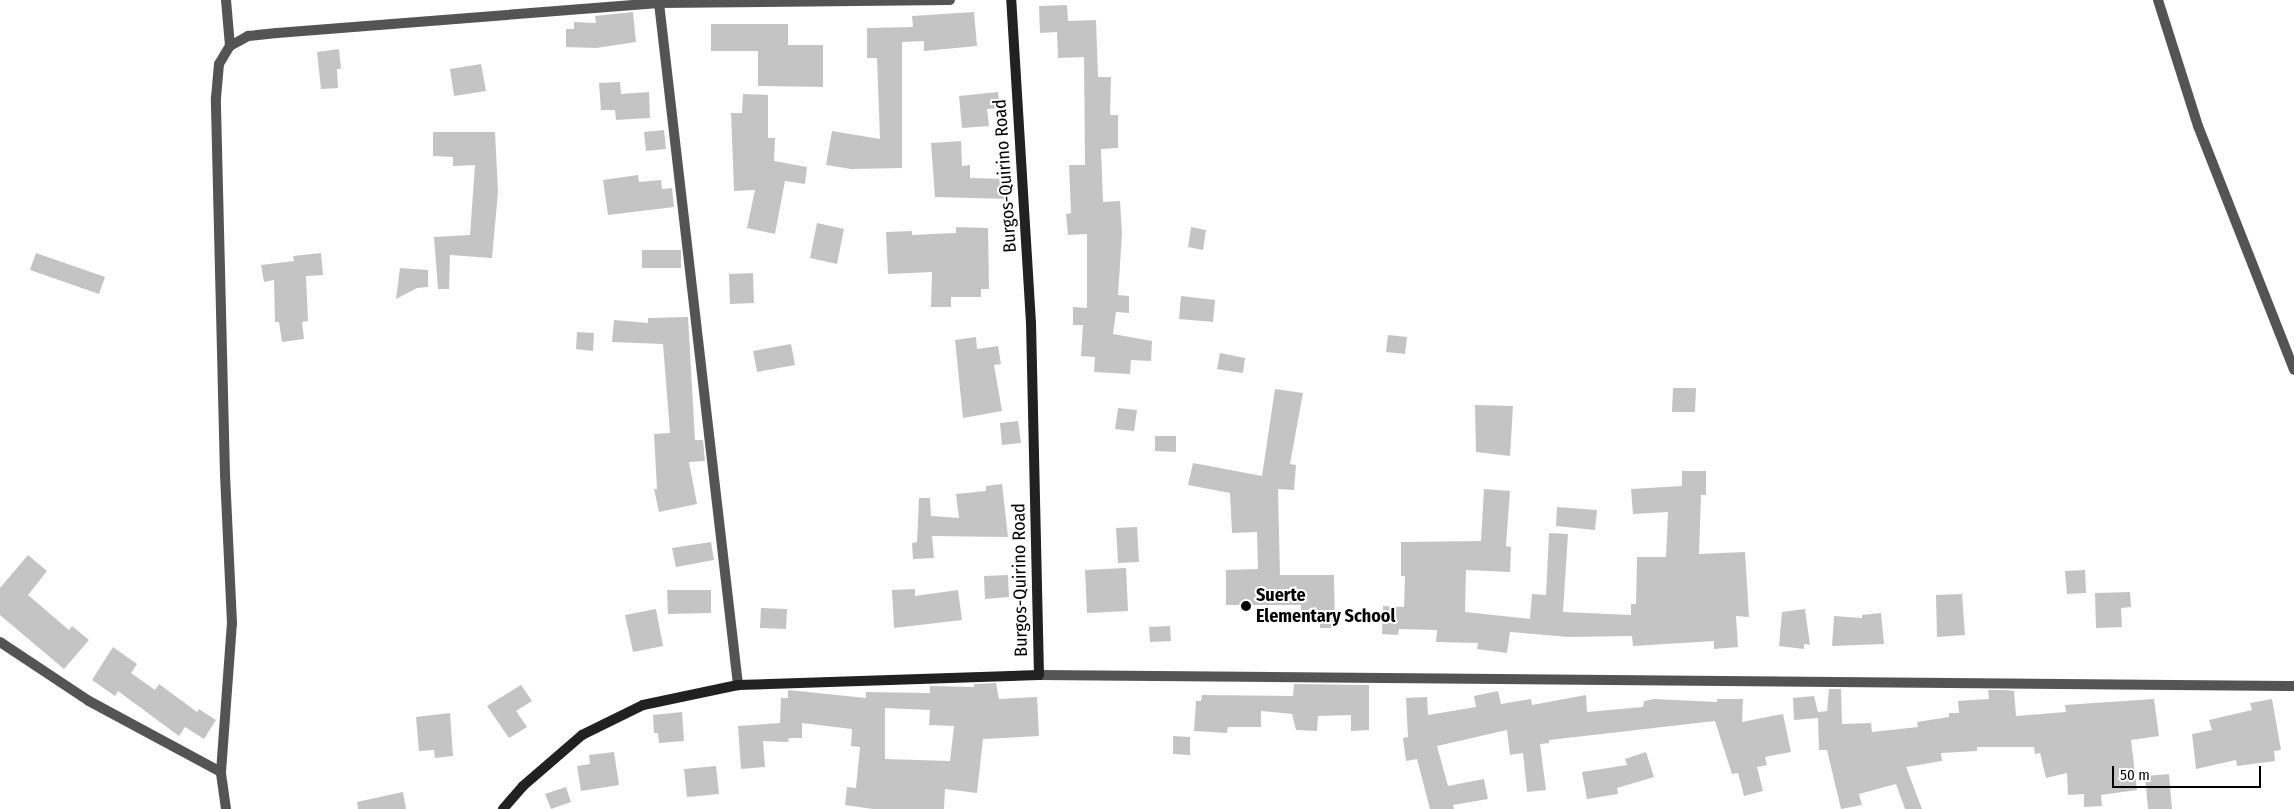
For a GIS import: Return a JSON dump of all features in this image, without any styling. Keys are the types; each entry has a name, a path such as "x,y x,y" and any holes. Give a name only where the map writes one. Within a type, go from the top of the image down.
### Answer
{"street":[{"path":"226,0 230,46"},
{"path":"226,809 221,772 232,624 225,474 216,98 219,64 230,46 248,36 277,33 659,3 950,0"},
{"name":"Burgos-Quirino Road","path":"503,809 523,786 582,735 643,705 738,685 1039,676 1031,323 1011,0"},
{"path":"2158,0 2198,126 2294,370"},
{"path":"659,3 738,685"},
{"path":"0,642 89,701 221,772"},
{"path":"1039,676 2294,686"}],"building":[{"path":"1067,5 1068,21 1096,20 1098,77 1111,77 1110,115 1118,115 1118,148 1101,149 1103,202 1120,201 1122,234 1118,295 1129,296 1129,313 1116,312 1113,334 1152,341 1151,361 1131,360 1130,374 1094,372 1095,357 1081,356 1083,325 1073,325 1073,307 1087,308 1087,234 1068,235 1066,214 1071,213 1069,165 1085,165 1084,57 1058,58 1057,32 1040,33 1039,6"},
{"path":"633,12 636,42 596,48 566,47 566,29 574,29 574,22 596,23 595,16"},
{"path":"974,12 977,46 924,51 924,41 902,42 902,168 851,169 826,165 832,131 880,139 877,58 867,58 867,28 913,27 912,16"},
{"path":"711,24 788,24 788,45 823,45 823,87 758,86 758,51 711,51"},
{"path":"339,49 341,69 337,69 338,88 321,89 317,52"},
{"path":"481,64 486,91 454,96 450,69"},
{"path":"620,82 621,94 649,92 650,118 616,120 615,110 601,110 599,83"},
{"path":"998,92 1000,108 987,109 989,126 962,128 959,96"},
{"path":"743,94 768,95 768,138 775,138 774,161 807,167 805,184 785,181 775,234 747,228 755,190 734,191 731,113 742,113"},
{"path":"664,130 666,149 646,151 644,132"},
{"path":"433,132 495,132 498,192 492,258 450,255 449,289 438,289 434,237 470,235 475,165 453,166 453,157 433,156"},
{"path":"961,141 962,166 970,165 970,178 1009,179 1009,199 935,197 931,143"},
{"path":"638,175 639,182 661,180 662,189 672,188 674,207 608,215 603,180"},
{"path":"817,223 844,229 837,264 810,258"},
{"path":"956,227 988,228 989,289 981,289 981,297 951,297 951,307 931,307 932,272 888,274 886,232 912,231 912,235 956,233"},
{"path":"1191,227 1206,230 1203,250 1188,247"},
{"path":"642,250 681,250 681,268 642,268"},
{"path":"36,253 105,277 99,294 30,270"},
{"path":"321,253 323,275 306,276 308,321 302,322 304,339 282,342 279,322 275,322 274,280 264,282 261,265 294,261 293,256"},
{"path":"400,268 428,270 428,287 417,288 396,299"},
{"path":"753,273 754,303 730,304 729,274"},
{"path":"1181,296 1215,300 1213,322 1179,319"},
{"path":"688,317 695,440 703,440 705,461 689,462 697,504 659,512 654,489 657,489 654,434 670,433 663,344 612,342 614,320 648,323 648,318"},
{"path":"577,332 594,333 593,351 576,349"},
{"path":"1388,335 1407,337 1405,354 1386,352"},
{"path":"976,337 977,349 998,346 1001,364 994,365 1002,411 963,418 955,340"},
{"path":"791,344 795,365 757,372 753,351"},
{"path":"1220,353 1245,358 1243,373 1217,369"},
{"path":"1673,388 1696,388 1695,412 1672,412"},
{"path":"1275,389 1303,393 1290,464 1296,465 1294,490 1278,489 1280,575 1334,575 1335,628 1320,628 1320,619 1301,619 1301,605 1226,605 1226,570 1258,569 1257,532 1232,533 1230,493 1188,485 1193,463 1262,476"},
{"path":"1475,405 1513,406 1510,456 1476,452"},
{"path":"1118,408 1137,410 1134,431 1115,429"},
{"path":"1018,421 1021,443 1002,445 1000,423"},
{"path":"1155,436 1176,436 1176,452 1155,451"},
{"path":"1682,471 1706,471 1706,495 1701,495 1699,554 1745,552 1749,617 1736,616 1738,647 1714,649 1714,641 1633,646 1632,636 1569,637 1510,632 1507,653 1477,649 1478,643 1436,642 1437,630 1399,629 1398,635 1382,634 1383,606 1404,607 1405,576 1401,576 1401,542 1481,541 1484,489 1510,491 1506,546 1511,547 1510,572 1466,570 1465,612 1530,619 1532,594 1546,595 1549,533 1568,534 1563,612 1631,615 1631,604 1636,604 1637,557 1666,557 1668,512 1633,514 1631,489 1682,486"},
{"path":"1002,484 1008,537 932,536 934,558 913,559 912,543 917,542 919,498 930,498 931,516 959,518 956,494 986,491 986,486"},
{"path":"1557,507 1597,510 1595,530 1556,526"},
{"path":"1137,527 1139,562 1118,563 1116,528"},
{"path":"711,542 714,560 676,567 672,548"},
{"path":"28,555 47,571 28,595 69,630 72,626 89,640 64,669 0,615 0,588"},
{"path":"1126,568 1128,611 1087,613 1085,570"},
{"path":"2085,570 2086,593 2067,594 2065,571"},
{"path":"1008,575 1009,597 985,599 984,576"},
{"path":"915,589 915,596 958,590 962,620 894,628 892,590"},
{"path":"667,590 711,590 711,613 668,614"},
{"path":"2130,592 2131,607 2121,608 2122,627 2096,628 2095,593"},
{"path":"1962,594 1965,635 1937,637 1936,595"},
{"path":"761,608 787,609 786,629 760,628"},
{"path":"656,609 663,646 633,652 625,615"},
{"path":"1805,609 1810,645 1804,644 1804,649 1779,646 1782,612"},
{"path":"1881,613 1884,644 1832,646 1834,616 1862,618 1862,615"},
{"path":"1170,626 1171,641 1150,642 1149,627"},
{"path":"113,647 137,664 131,673 155,690 159,684 197,712 199,709 216,720 204,739 185,727 179,736 118,691 115,696 92,680"},
{"path":"996,683 999,699 1037,697 1039,736 983,739 977,793 945,789 944,809 873,809 845,805 847,787 856,788 860,747 851,746 852,729 802,723 802,738 789,738 788,742 763,741 765,767 741,769 738,726 780,723 781,698 788,698 788,690 866,698 866,692 930,693 930,686 974,687 974,684","holes":["885,708 930,710 929,725 954,726 950,761 885,759"]},
{"path":"1294,684 1369,685 1369,730 1351,731 1351,715 1318,716 1317,731 1296,730 1292,714 1261,711 1261,727 1228,727 1227,733 1194,731 1196,701 1201,701 1202,695 1293,696"},
{"path":"521,685 532,701 516,711 527,727 509,738 487,706"},
{"path":"1829,689 1841,689 1842,724 1871,723 1872,732 1918,727 1917,722 1949,717 1949,713 1959,713 1958,701 1989,699 1988,690 2005,690 2014,691 2016,716 2066,712 2065,705 2154,699 2159,736 2131,740 2137,790 2101,795 2102,806 2084,807 2084,794 2068,795 2067,773 2046,778 2040,753 2035,754 2034,747 1977,747 1977,751 1941,753 1942,761 1906,767 1922,809 1905,809 1896,784 1859,794 1862,805 1841,809 1827,750 1819,750 1818,718 1794,720 1793,698 1814,696 1818,712 1827,711"},
{"path":"1498,691 1501,704 1531,699 1532,705 1586,695 1587,712 1643,707 1644,701 1654,699 1717,702 1717,699 1743,699 1742,722 1783,714 1791,752 1765,757 1767,765 1757,767 1763,791 1744,796 1738,773 1732,774 1715,721 1549,740 1549,743 1540,744 1546,790 1527,792 1523,753 1510,755 1507,730 1437,746 1448,786 1484,779 1488,799 1453,805 1454,809 1430,809 1417,759 1406,761 1403,738 1408,737 1406,698 1427,697 1428,715 1476,707 1474,696"},
{"path":"2272,699 2281,750 2274,751 2275,761 2237,766 2236,760 2196,769 2192,734 2212,730 2209,720 2252,710 2250,703"},
{"path":"682,712 684,741 659,743 658,733 654,733 653,715"},
{"path":"450,713 453,756 435,758 434,750 419,751 416,717"},
{"path":"1173,736 1190,737 1190,755 1173,754"},
{"path":"614,752 619,785 581,791 577,766 590,764 589,755"},
{"path":"1646,752 1654,777 1617,788 1618,794 1587,799 1582,772 1627,765 1625,759"},
{"path":"716,766 719,794 687,797 684,769"},
{"path":"2169,774 2172,809 2148,809 2145,776"},
{"path":"566,787 571,802 551,809 545,794"},
{"path":"403,792 406,809 358,809 357,802"}],"place":[{"name":"Suerte Elementary School","path":"1246,606"}]}
